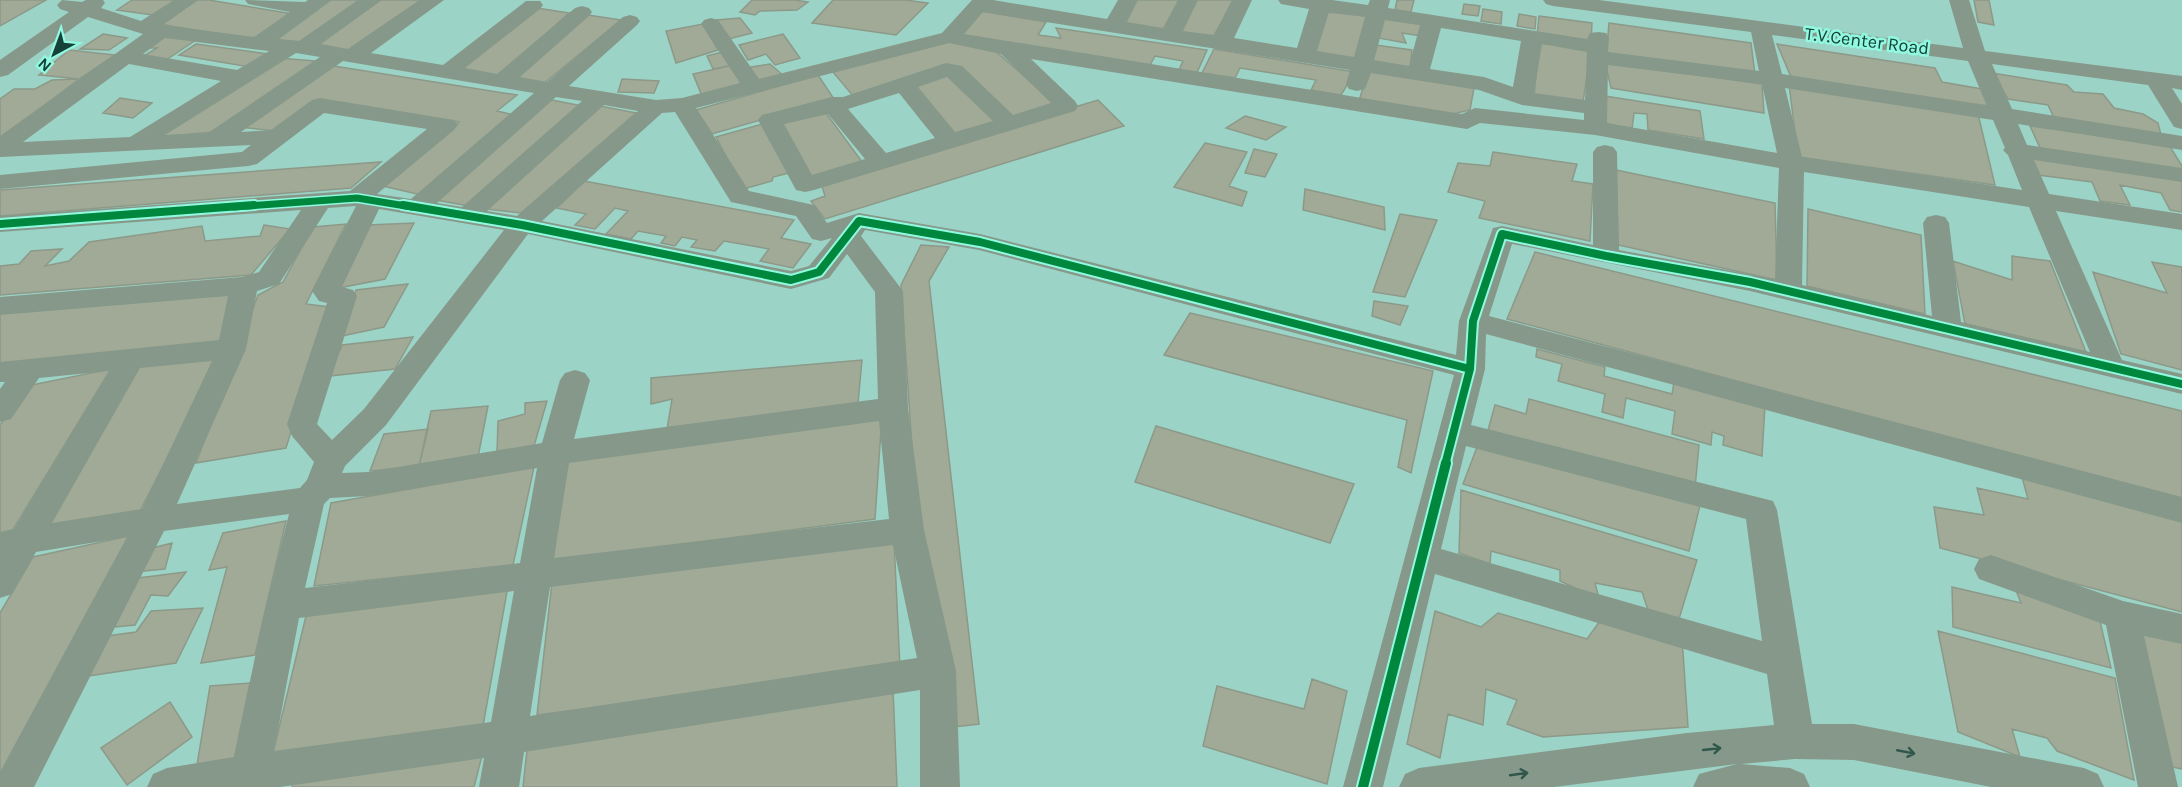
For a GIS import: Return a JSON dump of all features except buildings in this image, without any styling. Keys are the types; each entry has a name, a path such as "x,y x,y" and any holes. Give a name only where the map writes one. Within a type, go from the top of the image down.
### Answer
{"street":[{"path":"0,148 123,57 152,29 188,0"},
{"path":"255,0 315,4"},
{"path":"134,144 372,0"},
{"path":"215,139 434,0"},
{"path":"1114,26 1128,0"},
{"path":"1170,35 1188,0"},
{"path":"1221,43 1242,0"},
{"path":"1288,0 1322,5 1378,6 1432,20 1597,52 2002,113 2182,143"},
{"name":"T.V.Center Road","path":"1553,0 1760,27 2182,69"},
{"name":"T.V.Center Road","path":"1644,0 1974,49 2182,83"},
{"path":"1959,0 1974,49 2002,113 2015,150 2111,367"},
{"path":"950,37 981,3 1484,84 1522,98 1595,118 1791,164 2182,222"},
{"path":"0,70 82,4"},
{"path":"0,49 82,4 152,29 257,44 297,47 656,106 682,105 950,37 1008,49 1467,122 1475,115 1595,118"},
{"path":"257,44 315,4"},
{"path":"447,72 533,5"},
{"path":"1305,56 1322,5"},
{"path":"1350,104 1378,6"},
{"path":"1595,118 1601,6"},
{"path":"501,82 582,12"},
{"path":"1418,74 1432,20"},
{"path":"415,209 630,21"},
{"path":"711,24 754,88"},
{"path":"1760,27 1791,164 1788,291"},
{"path":"1522,98 1532,38"},
{"path":"1008,49 1067,106 805,185 770,120 840,103 946,70 954,72 1008,123"},
{"path":"123,57 243,78"},
{"path":"825,69 840,103 880,161"},
{"path":"2155,79 2182,122"},
{"path":"904,84 949,140"},
{"path":"466,217 599,98"},
{"path":"0,182 248,159 320,105 446,125 364,199 326,291 328,295 343,296 302,424 320,482"},
{"path":"682,105 740,197 805,210 820,233 853,228 980,242 1470,369"},
{"path":"248,780 284,605 320,482 375,417 420,354 522,225 656,106"},
{"path":"0,148 279,137"},
{"path":"2015,150 2182,175"},
{"path":"1605,152 1606,256"},
{"path":"0,224 364,199 522,225 791,280 819,272 853,228"},
{"path":"0,306 244,286 269,278 319,202"},
{"path":"1936,223 1948,329"},
{"path":"853,228 889,291 893,408 907,530 938,671 940,787"},
{"path":"1363,787 1470,369 1473,321 1502,234 1788,291 2182,384"},
{"path":"13,787 153,520 232,349 244,286"},
{"path":"1473,321 2182,510"},
{"path":"0,372 232,349"},
{"path":"0,584 12,544 131,358"},
{"path":"0,411 30,369"},
{"path":"499,787 555,453 575,380"},
{"path":"12,544 153,520 320,482 368,484 555,453 893,408"},
{"path":"1454,432 1761,510 1795,741"},
{"path":"284,605 907,530"},
{"path":"1422,557 1784,663"},
{"path":"1991,569 2122,616 2182,629"},
{"path":"2122,616 2158,787"},
{"path":"168,787 248,780 506,737 938,671"},
{"path":"1419,787 1687,751 1795,741 1854,742 2084,787"},
{"path":"1721,786 1740,782 1790,787"}],"cycle path":[{"path":"0,224 357,198 522,225 791,280 819,272 859,221 980,242 1470,369"},
{"path":"1363,787 1470,369 1473,321 1502,234 1606,256 1750,282 2182,384"}]}
